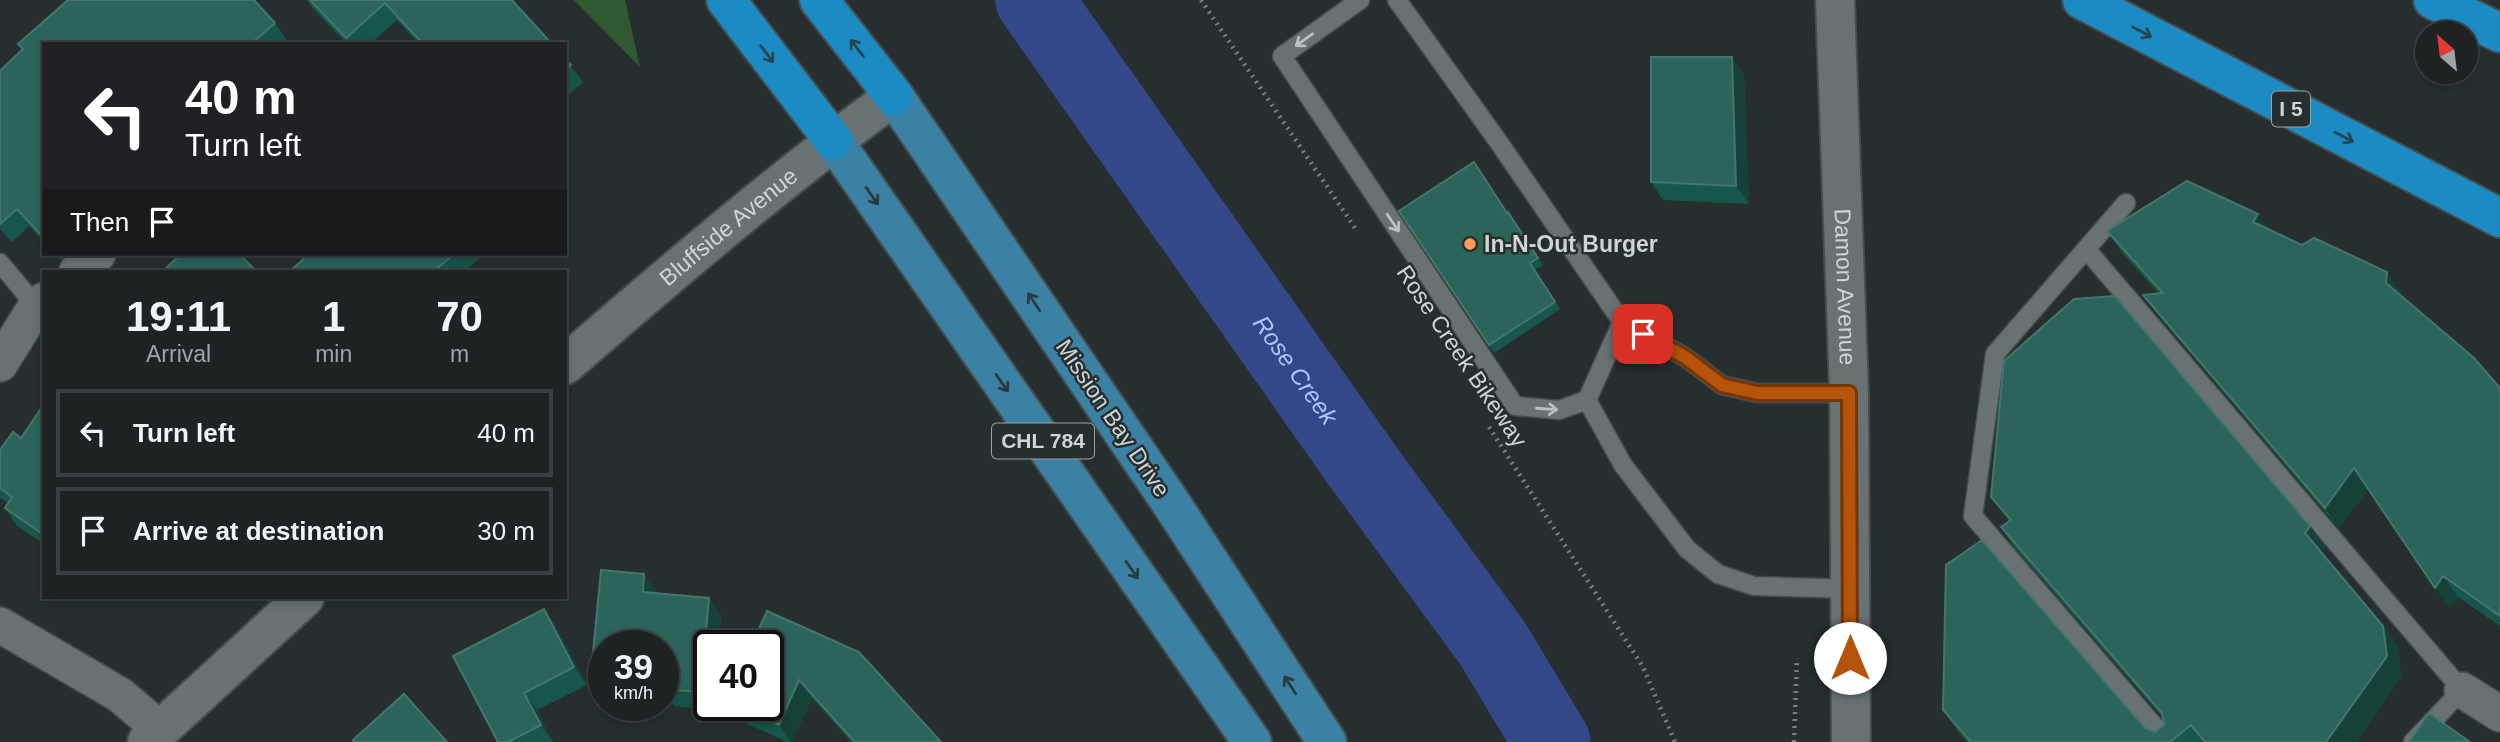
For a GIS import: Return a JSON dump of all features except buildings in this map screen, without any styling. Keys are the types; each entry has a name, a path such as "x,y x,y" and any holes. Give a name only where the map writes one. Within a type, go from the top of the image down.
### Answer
{"highway":[{"path":"726,0 833,140"},
{"path":"819,0 894,96"},
{"name":"I 5","path":"2082,0 2500,218"},
{"path":"2433,0 2500,33"}],"main road":[{"name":"Mission Bay Drive","path":"894,96 1168,500 1328,742"},
{"name":"CHL 784","path":"833,140 1252,742"}],"street":[{"name":"Damon Avenue","path":"1835,0 1849,393 1851,742"},
{"name":"Bluffside Avenue","path":"567,363 678,267 833,140 894,96"},
{"path":"78,270 96,256"},
{"path":"0,364 40,303"},
{"path":"0,625 120,695 154,736 302,599"},
{"path":"2462,690 2500,714"}],"lane":[{"path":"1360,0 1282,56 1515,406 1559,410 1587,400 1622,322"},
{"path":"1397,0 1622,322 1685,357 1722,385 1757,393 1849,393"},
{"path":"2126,203 1995,354 1973,516 2168,742"},
{"path":"2086,249 2462,690 2413,742"},
{"path":"0,263 40,303"},
{"path":"1587,400 1623,466 1687,549 1718,574 1754,586 1850,589"}],"path":[{"path":"1201,0 1358,232"},
{"name":"Rose Creek Bikeway","path":"1486,422 1643,667 1675,742"},
{"path":"1794,742 1797,658"}],"green space":[{"path":"574,0 625,0 640,67"}],"waterway":[{"name":"Rose Creek","path":"1034,0 1364,468 1493,644 1552,742"}],"place":[{"name":"In-N-Out Burger","path":"1470,244"}],"route":[{"path":"1643,334 1685,357 1722,385 1757,393 1849,393 1850,658"}]}
